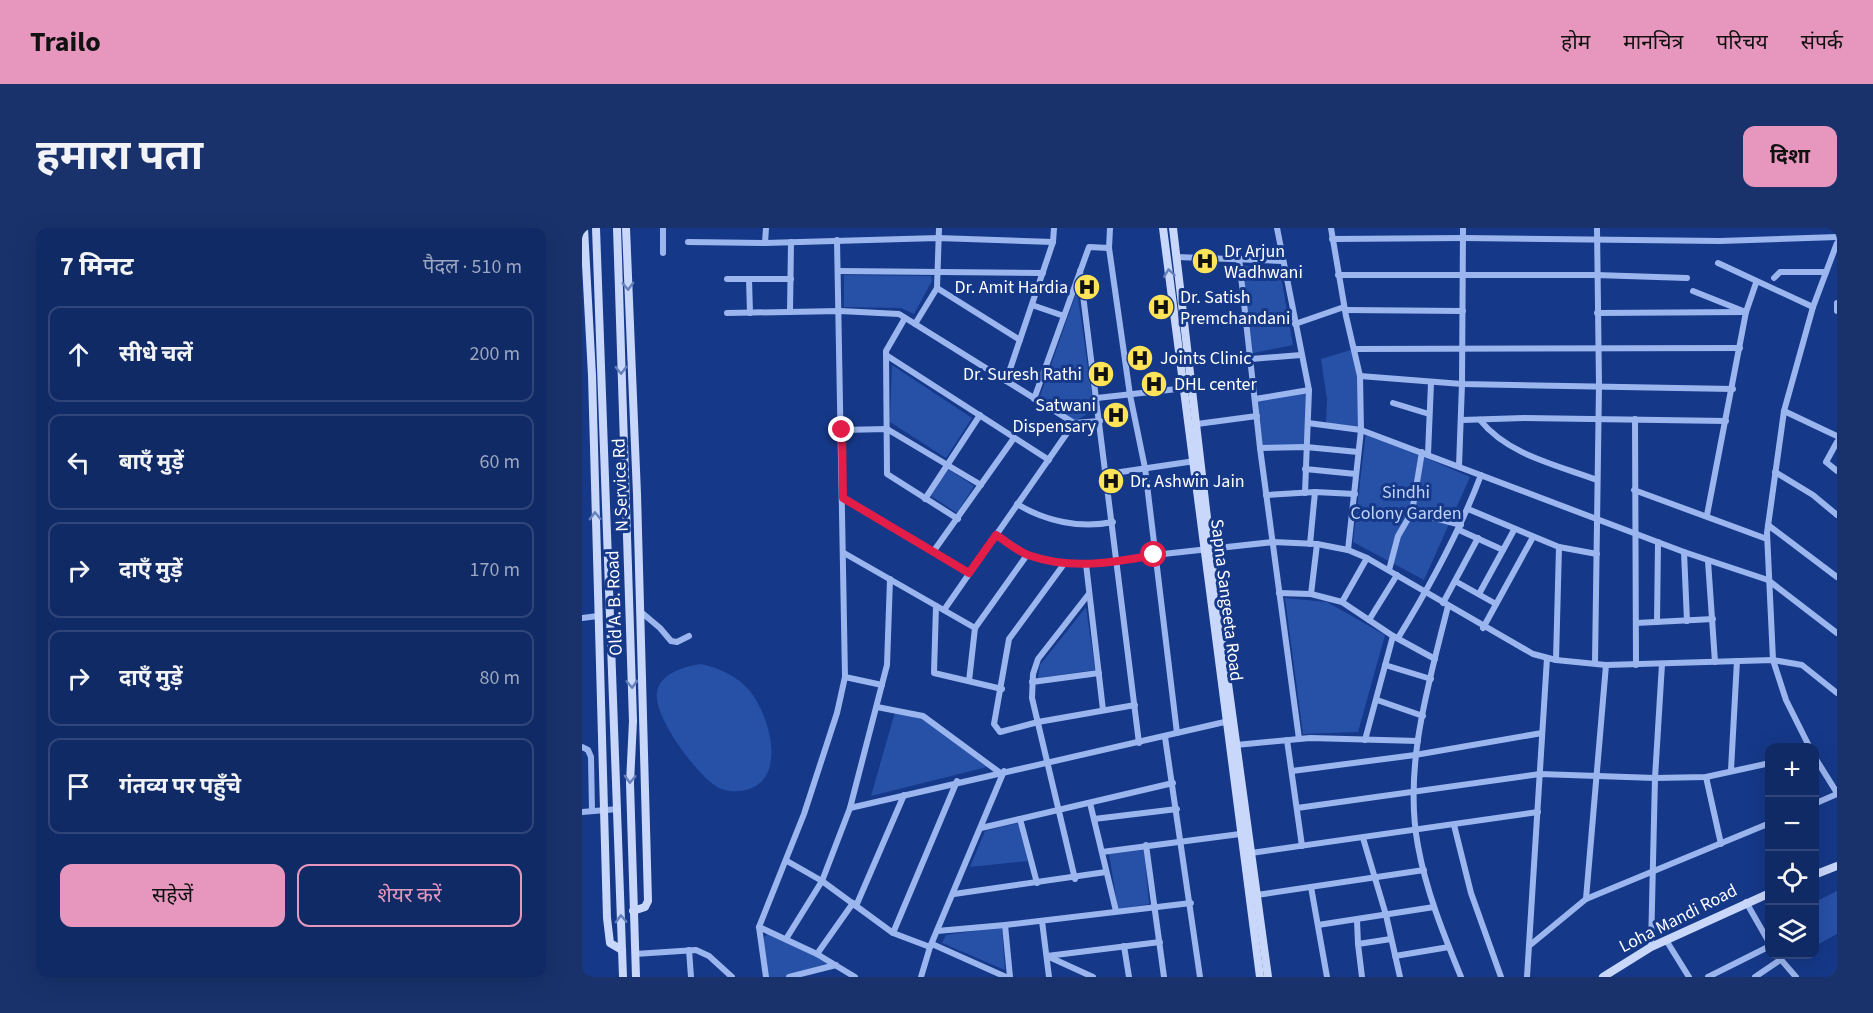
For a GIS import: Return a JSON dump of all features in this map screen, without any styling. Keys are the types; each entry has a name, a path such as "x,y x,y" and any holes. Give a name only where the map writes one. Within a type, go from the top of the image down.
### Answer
{"main road":[{"path":"584,228 603,810 610,943 622,950"},
{"name":"Old A. B. Road","path":"596,228 623,977"},
{"name":"Old A. B. Road","path":"617,228 623,469 627,500 633,721 630,783 636,977"},
{"name":"N Service Rd","path":"626,228 641,612 648,901 645,907 633,911"},
{"name":"Sapna Sangeeta Road","path":"1163,228 1197,424 1208,550"},
{"name":"Sapna Sangeeta Road","path":"1173,228 1195,461 1230,721 1240,834 1260,977"},
{"path":"623,469 635,451"},
{"path":"593,461 605,461"},
{"name":"Sapna Sangeeta Road","path":"1230,721 1236,745 1268,977"},
{"path":"1819,873 1837,866"},
{"name":"Loha Mandi Road","path":"1603,977 1651,947 1765,895"}],"street":[{"path":"663,228 663,253"},
{"path":"765,243 766,228"},
{"path":"915,324 938,288 939,228"},
{"path":"1006,381 1053,242 1054,228"},
{"path":"1110,228 1109,248 1130,395 1145,468 1177,734"},
{"path":"1277,228 1309,390 1305,493"},
{"path":"1331,228 1338,275 1360,376 1361,430 1348,550"},
{"path":"1459,466 1462,420 1463,228"},
{"path":"1595,663 1599,385 1596,275 1598,228"},
{"path":"1332,240 1463,238 1597,241 1837,237"},
{"path":"688,242 765,243 938,238 1053,242"},
{"path":"766,977 759,927 787,861 837,713 845,677 837,240"},
{"path":"790,312 791,242"},
{"path":"1804,743 1786,700 1773,660 1767,539 1784,411 1813,307 1836,252 1837,243"},
{"path":"1034,399 1089,247 1109,248"},
{"path":"1176,257 1282,261"},
{"path":"1239,258 1260,448 1299,739"},
{"path":"1718,263 1813,307"},
{"path":"838,271 1042,273"},
{"path":"1080,271 1139,743"},
{"path":"1774,278 1780,272 1826,273"},
{"path":"1338,275 1596,275 1687,278"},
{"path":"727,279 791,279"},
{"path":"749,279 750,313"},
{"path":"1707,515 1746,312 1756,282"},
{"path":"938,288 1020,340"},
{"path":"1693,291 1746,312"},
{"path":"1837,303 1837,310"},
{"path":"1032,305 1064,316"},
{"path":"1295,324 1345,309 1463,311"},
{"path":"727,313 840,311 899,314 1074,423 1100,421"},
{"path":"1597,313 1746,312"},
{"path":"906,318 886,355 887,474 958,519"},
{"path":"1354,349 1740,348"},
{"path":"886,355 1048,460"},
{"path":"1251,359 1301,355"},
{"path":"1360,376 1462,384 1733,389"},
{"path":"1389,570 1398,536 1412,512 1425,453 1431,382"},
{"path":"1097,398 1189,388"},
{"path":"1255,399 1309,390"},
{"path":"1393,403 1430,414"},
{"path":"1784,411 1837,436"},
{"path":"925,499 980,415"},
{"path":"1197,424 1257,416"},
{"path":"1635,419 1636,664"},
{"path":"1462,420 1726,421"},
{"path":"1480,420 1491,433 1511,447 1597,480"},
{"path":"944,610 1074,423"},
{"path":"1308,423 1361,430 1708,561 1768,580 1836,632"},
{"path":"842,430 887,429 981,485"},
{"path":"933,552 1014,438"},
{"path":"1837,442 1826,462 1837,471"},
{"path":"1260,448 1306,447 1358,452"},
{"path":"1107,474 1195,461"},
{"path":"1305,469 1356,474"},
{"path":"1775,472 1813,495 1837,515"},
{"path":"1365,740 1395,637 1425,594 1460,527 1481,475"},
{"path":"1634,490 1767,539"},
{"path":"1266,495 1315,492 1355,494"},
{"path":"1311,594 1315,492"},
{"path":"843,498 969,573"},
{"path":"1017,504 1037,516 1057,520 1098,525 1113,522"},
{"path":"1468,509 1559,547 1597,554"},
{"path":"1412,512 1460,527 1503,550"},
{"path":"1768,525 1837,577"},
{"path":"1479,594 1514,530"},
{"path":"996,535 1027,555 1064,564 1118,562 1154,555 1273,542 1314,544 1348,550 1389,570 1483,628 1533,654 1556,660 1606,664 1773,660 1802,664 1837,693"},
{"path":"1483,628 1533,537"},
{"path":"1461,977 1434,907 1424,870 1416,831 1415,754 1446,605 1455,581 1478,538"},
{"path":"1657,622 1658,542"},
{"path":"1556,660 1559,547"},
{"path":"1684,552 1687,621"},
{"path":"844,553 975,628"},
{"path":"969,681 975,628 1027,555"},
{"path":"1342,602 1367,558"},
{"path":"1708,561 1715,662"},
{"path":"1064,564 1012,632 994,724 1000,732 1135,705"},
{"path":"1086,564 1103,710"},
{"path":"1369,620 1396,575"},
{"path":"786,939 822,881 850,808 887,665 890,579"},
{"path":"1455,581 1496,604"},
{"path":"1279,594 1311,594 1342,602 1395,637 1435,659"},
{"path":"1075,879 1057,812 1032,698 1032,682 1038,659 1088,596"},
{"path":"936,606 934,673 1002,689"},
{"path":"641,612 660,628 670,641 677,642 689,636"},
{"path":"582,618 598,616"},
{"path":"1636,623 1713,619"},
{"path":"1527,977 1547,658"},
{"path":"1731,770 1737,661"},
{"path":"1586,899 1606,664"},
{"path":"1651,947 1655,778 1662,664"},
{"path":"1385,665 1431,680"},
{"path":"1032,682 1099,673"},
{"path":"845,677 882,685"},
{"path":"1377,700 1423,716"},
{"path":"877,707 923,716 1001,772"},
{"path":"850,808 957,781 1048,764 1230,721"},
{"path":"1292,771 1542,733"},
{"path":"1165,737 1200,977"},
{"path":"1236,745 1299,739 1418,741"},
{"path":"1287,740 1302,846"},
{"path":"582,747 588,750 591,757 592,811"},
{"path":"1819,763 1837,794 1819,802"},
{"path":"1297,808 1540,774 1655,778 1706,777 1765,764"},
{"path":"921,977 931,946 981,828 1001,772"},
{"path":"1706,777 1721,844"},
{"path":"893,933 957,781"},
{"path":"981,828 1173,783"},
{"path":"817,954 855,904 904,795"},
{"path":"1090,803 1116,911"},
{"path":"582,812 618,809"},
{"path":"1094,819 1177,809"},
{"path":"1251,853 1538,812"},
{"path":"1020,819 1037,883"},
{"path":"1454,825 1471,893 1501,977"},
{"path":"1529,945 1586,899 1652,874 1765,825"},
{"path":"1102,852 1240,834"},
{"path":"1363,838 1386,915 1400,977"},
{"path":"1146,845 1164,977"},
{"path":"787,861 822,881 893,933 931,946 992,974 1008,977 1005,926"},
{"path":"1257,895 1424,870"},
{"path":"954,894 1075,879 1106,872"},
{"path":"1311,887 1327,977"},
{"path":"1745,902 1765,936"},
{"path":"937,931 1005,926 1154,905 1191,903"},
{"path":"1318,925 1434,907"},
{"path":"1357,920 1362,977"},
{"path":"1042,921 1048,977"},
{"path":"759,927 817,954 855,977"},
{"path":"1359,944 1391,939"},
{"path":"1666,940 1689,977"},
{"path":"1047,956 1160,942"},
{"path":"1124,946 1129,977"},
{"path":"1395,956 1449,947"},
{"path":"1708,977 1765,948"},
{"path":"635,954 689,950 709,956 732,977"},
{"path":"689,950 691,977"},
{"path":"1047,956 1093,977"},
{"path":"1755,977 1776,959"},
{"path":"1780,959 1796,977"},
{"path":"789,977 836,964"}],"green space":[{"path":"1241,265 1280,271 1293,345 1249,354"},
{"path":"844,275 931,276 932,281 914,314 901,308 844,307"},
{"path":"1077,291 1094,410 1075,421 1039,399"},
{"path":"1354,349 1360,376 1361,430 1326,424 1327,399 1321,359"},
{"path":"892,365 972,418 946,458 890,422"},
{"path":"1309,390 1306,447 1260,448 1255,399"},
{"name":"Sindhi Colony Garden","path":"1366,432 1470,477 1424,580 1353,542"},
{"path":"948,469 974,486 957,513 931,496"},
{"path":"1285,598 1327,602 1385,635 1358,732 1303,734"},
{"path":"1086,607 1095,670 1038,678 1040,665"},
{"path":"701,664 721,670 739,681 749,690 764,716 769,732 770,764 765,777 755,787 732,791 713,784 676,742 661,715 657,702 659,685 674,672"},
{"path":"895,712 922,717 987,767 871,796"},
{"path":"1018,823 1028,861 970,867 985,831"},
{"path":"1144,850 1149,904 1118,909 1109,854"},
{"path":"1837,891 1837,934 1819,944 1819,905 1819,900"},
{"path":"1002,927 1005,970 942,943 946,935"},
{"path":"770,932 836,965 789,977 766,977 761,940"}],"place":[{"name":"Dr Arjun Wadhwani","path":"1205,261"},
{"name":"Dr. Amit Hardia","path":"1087,287"},
{"name":"Dr. Satish Premchandani","path":"1161,307"},
{"name":"Joints Clinic","path":"1140,358"},
{"name":"Dr. Suresh Rathi","path":"1101,374"},
{"name":"DHL center","path":"1154,384"},
{"name":"Satwani Dispensary","path":"1116,415"},
{"name":"Dr. Ashwin Jain","path":"1111,481"}],"route":[{"path":"842,430 843,498 969,573 996,535 1027,555 1064,564 1118,562 1154,555"}]}
